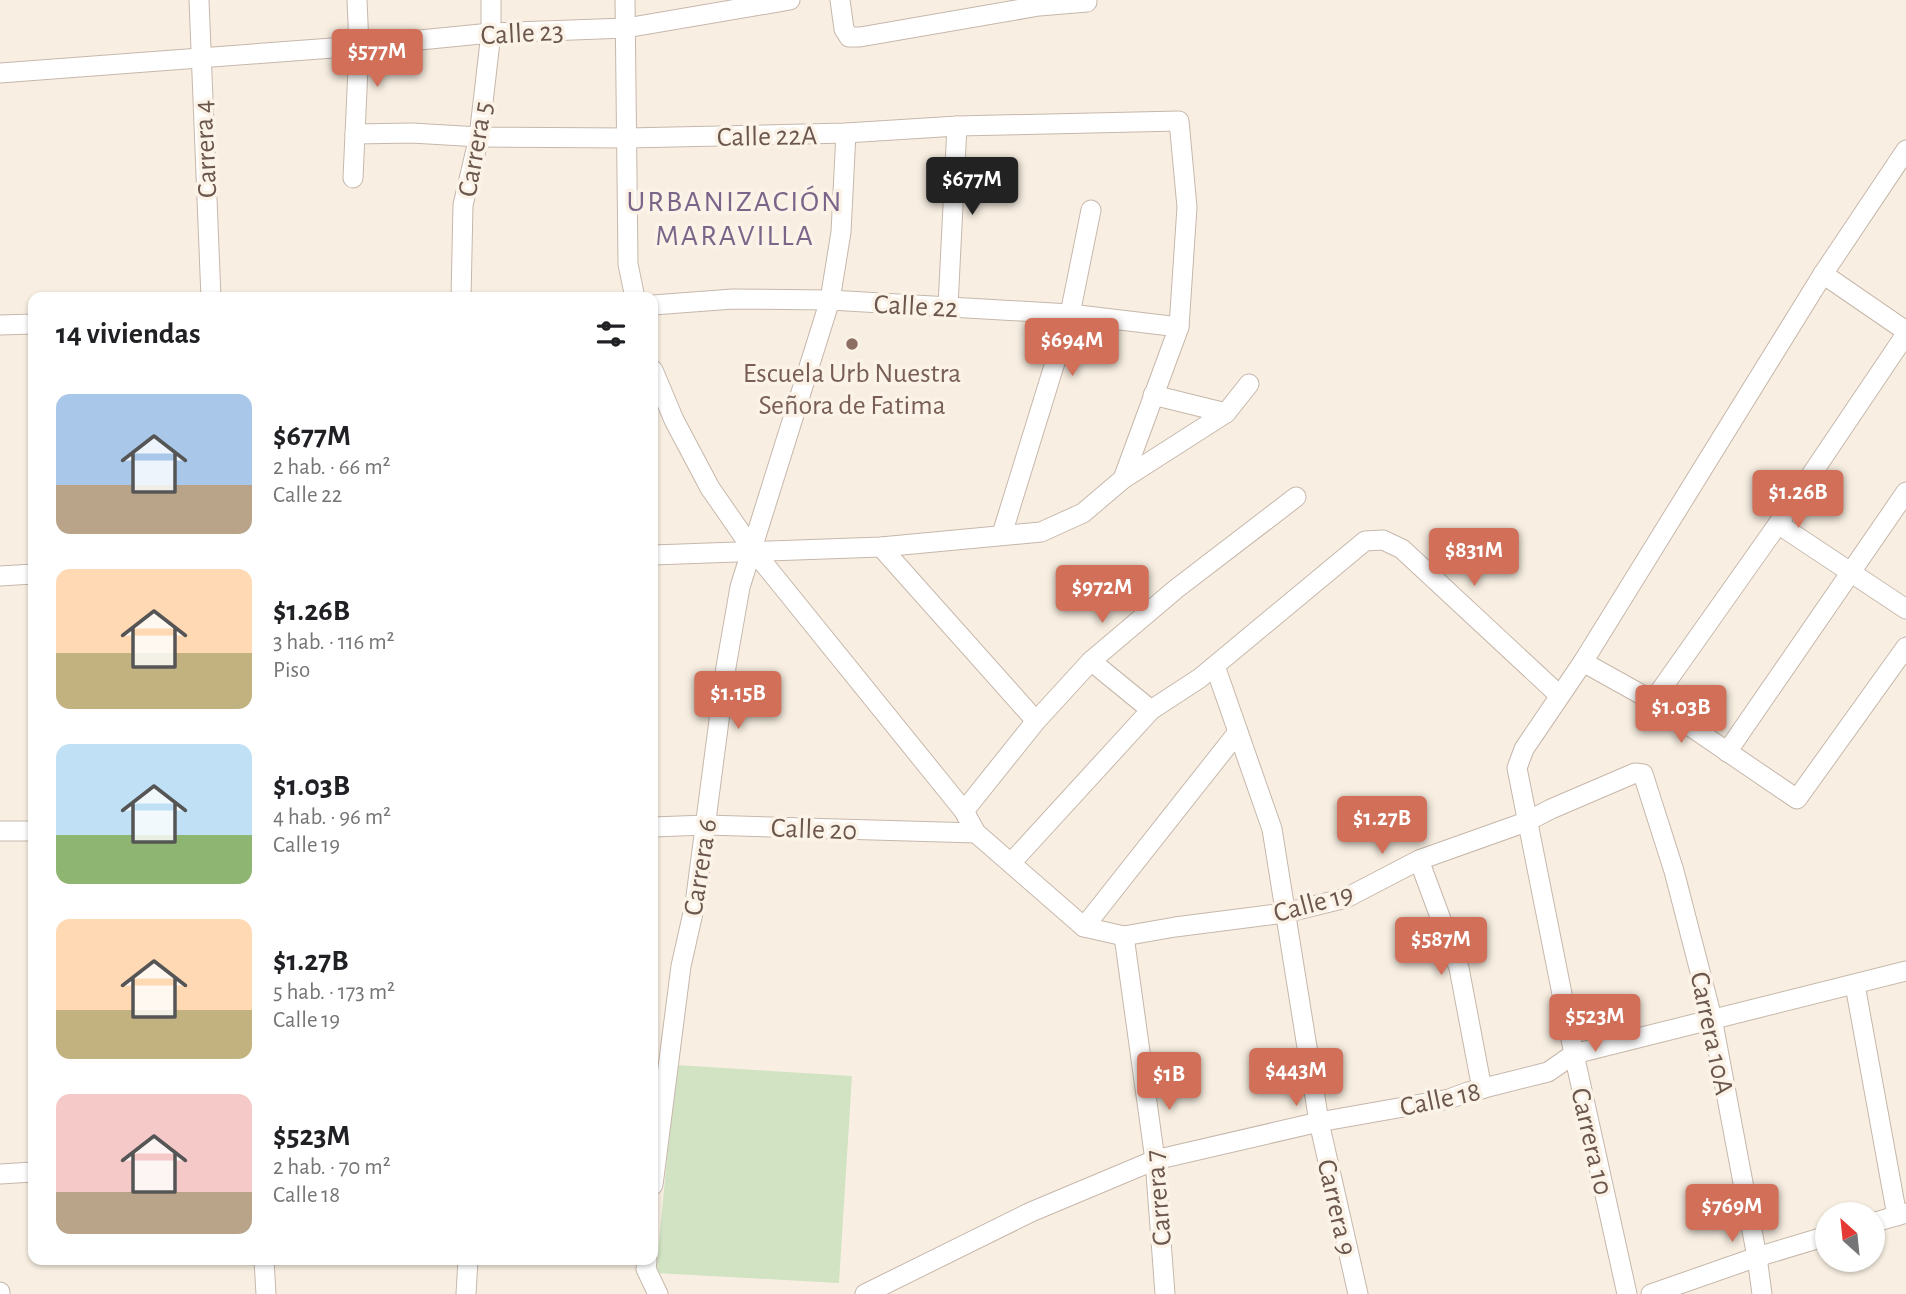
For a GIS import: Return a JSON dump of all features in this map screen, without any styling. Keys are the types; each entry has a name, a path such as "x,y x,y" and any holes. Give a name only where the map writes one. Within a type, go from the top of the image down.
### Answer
{"street":[{"name":"Carrera 4","path":"199,0 211,292"},
{"path":"353,178 359,46 357,0"},
{"name":"Carrera 5","path":"461,292 463,205 479,137 491,33 491,0"},
{"path":"625,0 628,264 634,292"},
{"name":"Calle 23","path":"0,73 359,46 491,33 626,28 790,0"},
{"path":"840,0 844,29 849,37 1039,3 1087,2"},
{"name":"Calle 22A","path":"355,134 628,138 1179,121 1187,207 1179,327"},
{"path":"948,306 957,126"},
{"name":"Carrera 6","path":"658,1123 681,966 695,904 726,667 740,587 830,300 841,232 846,133"},
{"name":"Carrera 10","path":"1627,1294 1574,1054 1517,768 1524,749 1583,662 1823,274 1906,150"},
{"path":"1002,534 1070,313 1091,210"},
{"path":"1653,701 1778,524 1906,332 1823,274"},
{"name":"Calle 22","path":"658,305 733,299 830,300 1070,313 1179,327"},
{"path":"0,325 28,324"},
{"path":"1123,479 1179,327"},
{"path":"658,382 674,420 710,488 753,550 964,811 976,833 1084,927 1238,732"},
{"path":"658,555 881,547 1041,532 1083,513 1123,479 1226,413 1249,384"},
{"path":"1153,395 1226,413"},
{"path":"1727,752 1906,492"},
{"path":"964,811 1036,721 1091,661 1176,589 1296,497"},
{"path":"1778,524 1906,609"},
{"path":"1011,863 1151,710 1215,666 1365,541 1383,540 1402,549 1559,695"},
{"path":"881,547 1036,721"},
{"path":"0,576 28,574"},
{"path":"1583,662 1653,701 1797,799 1906,647"},
{"path":"1091,661 1151,710"},
{"name":"Carrera 9","path":"1215,666 1272,829 1319,1122 1358,1294"},
{"name":"Calle 19","path":"1084,927 1124,936 1285,913 1346,898 1419,860 1526,822 1635,773 1644,776"},
{"name":"Carrera 10A","path":"1644,776 1674,871 1712,1018 1762,1294"},
{"name":"Calle 20","path":"658,827 706,825 976,833"},
{"path":"0,831 28,831"},
{"path":"1419,860 1459,968 1482,1089"},
{"name":"Carrera 7","path":"1124,936 1155,1160 1165,1294"},
{"name":"Calle 18","path":"865,1294 1031,1212 1155,1160 1319,1122 1449,1099 1548,1072 1574,1054 1906,971"},
{"path":"1855,985 1901,1214"},
{"path":"0,1174 28,1172"},
{"path":"1651,1294 1815,1240"},
{"path":"264,1265 266,1294"},
{"path":"466,1294 468,1265"},
{"path":"646,1265 658,1294"}],"green space":[{"path":"676,1065 852,1076 839,1283 656,1273"}],"place":[{"name":"Escuela Urb Nuestra Señora de Fatima","path":"852,344"}],"district":[{"name":"URBANIZACIÓN MARAVILLA","path":"735,218"}]}
